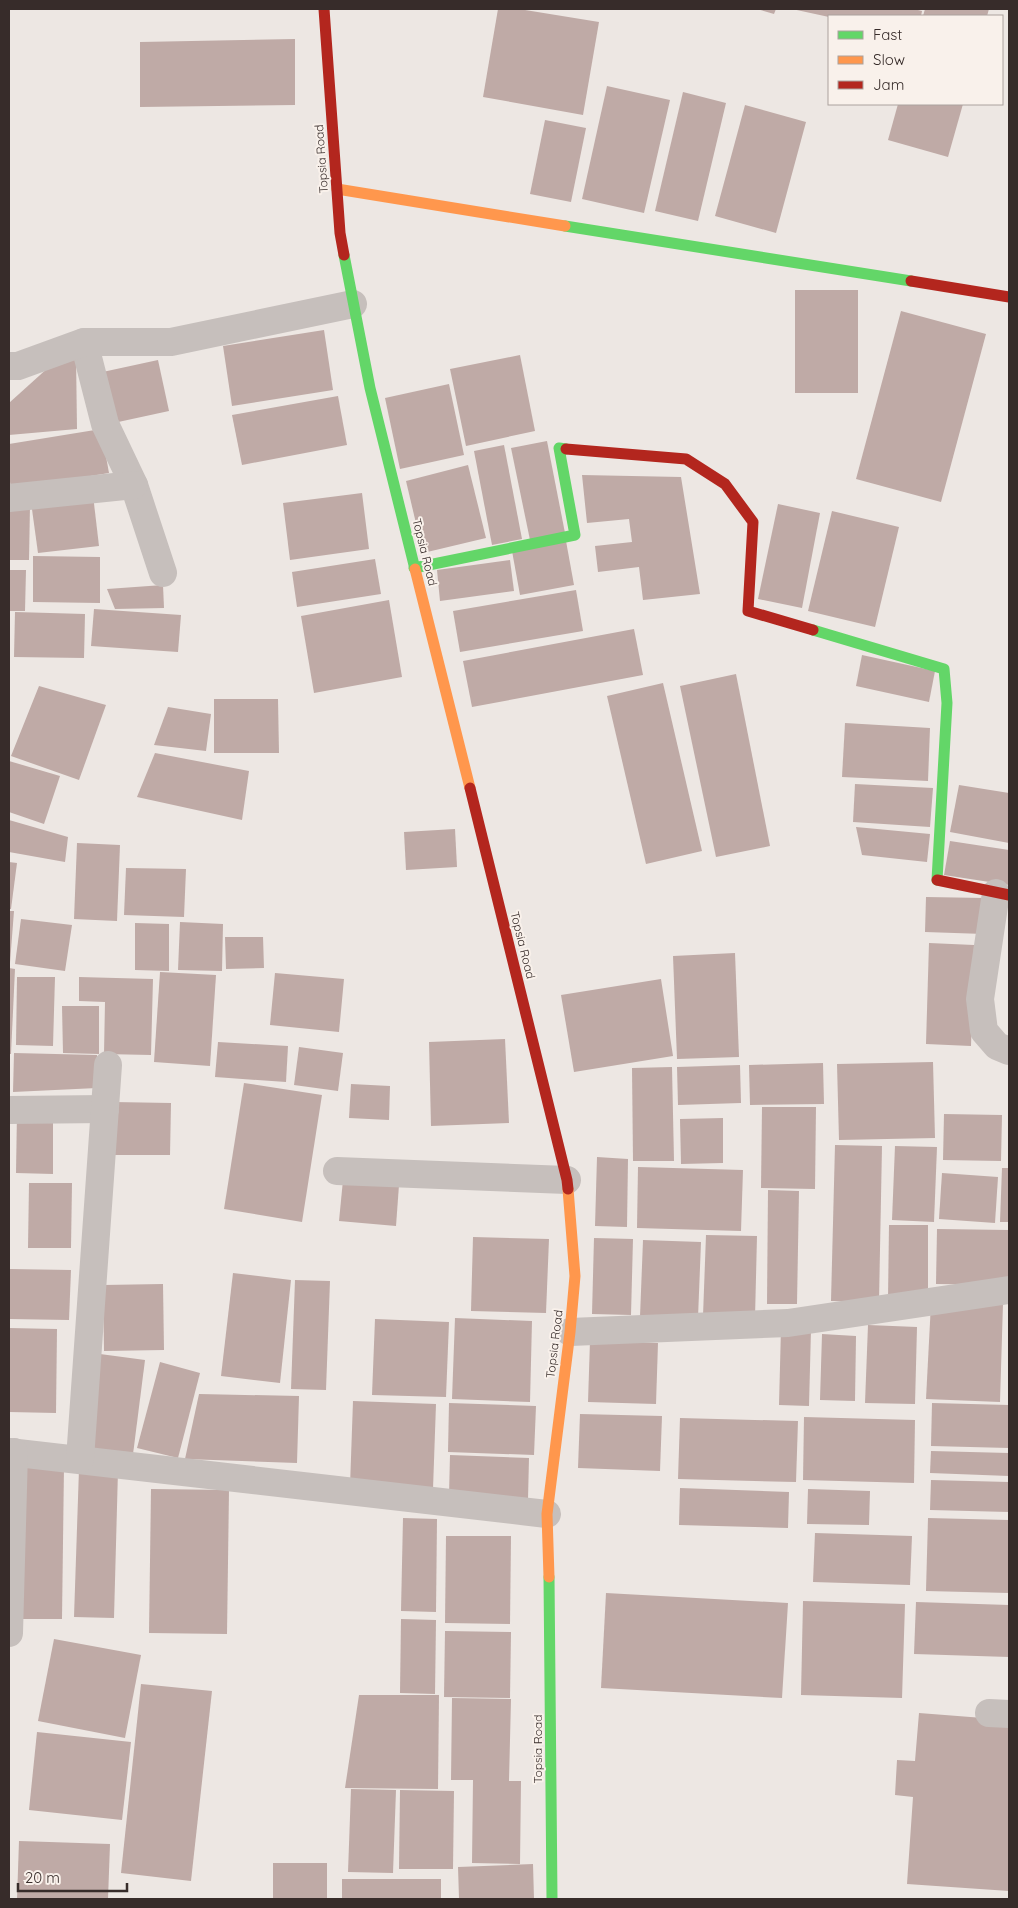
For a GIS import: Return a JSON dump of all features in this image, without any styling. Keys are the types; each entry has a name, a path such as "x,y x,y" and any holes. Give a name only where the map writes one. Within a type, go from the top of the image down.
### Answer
{"street":[{"name":"Topsia Road","path":"324,9 340,233 370,388 566,1180 575,1276 570,1332 547,1514 552,1899"},
{"path":"337,188 1009,297"},
{"path":"9,366 18,366 84,342 171,342 353,304"},
{"path":"84,342 105,424 134,485 163,573"},
{"path":"414,568 575,535 559,448 686,459 725,484 753,522 748,611 944,669 947,703 937,880 1003,894 980,999 984,1031 997,1046 1009,1051"},
{"path":"9,498 134,485"},
{"path":"80,1459 108,1065"},
{"path":"9,1110 105,1109"},
{"path":"337,1171 566,1180"},
{"path":"570,1332 788,1323 1009,1290"},
{"path":"9,1633 11,1452 547,1514"}],"building":[{"path":"498,9 519,9 599,22 583,115 483,97"},
{"path":"757,9 776,9 774,14"},
{"path":"792,9 914,9 922,11 921,15 828,15 828,17"},
{"path":"925,9 989,9 987,15 923,15"},
{"path":"295,39 295,105 140,107 140,42"},
{"path":"607,86 670,100 644,213 582,199"},
{"path":"683,92 726,103 698,221 655,211"},
{"path":"745,105 806,122 776,233 715,216"},
{"path":"898,105 963,105 948,157 888,140"},
{"path":"545,120 586,128 571,202 530,194"},
{"path":"795,290 858,290 858,393 795,393"},
{"path":"901,311 986,334 941,502 856,479"},
{"path":"324,330 333,390 232,406 223,346"},
{"path":"520,355 535,431 466,446 450,369"},
{"path":"76,356 77,429 9,435 9,403 60,357"},
{"path":"158,360 169,411 109,424 98,373"},
{"path":"449,384 464,455 400,469 385,398"},
{"path":"338,396 347,445 242,465 232,415"},
{"path":"101,429 109,473 11,489 9,444"},
{"path":"547,441 565,533 530,540 511,448"},
{"path":"504,445 522,539 492,545 474,451"},
{"path":"468,465 486,538 423,553 406,481"},
{"path":"582,475 681,477 700,594 643,600 639,567 598,572 595,546 632,542 629,519 587,523"},
{"path":"362,493 369,549 290,560 283,503"},
{"path":"93,495 99,546 38,553 31,502"},
{"path":"9,504 30,505 29,560 9,560"},
{"path":"778,504 820,513 802,608 758,599"},
{"path":"832,511 899,527 875,627 808,611"},
{"path":"566,541 574,585 520,595 512,551"},
{"path":"33,556 100,557 100,603 33,602"},
{"path":"375,559 381,594 297,607 292,572"},
{"path":"510,560 514,591 440,601 437,570"},
{"path":"9,570 26,570 25,611 9,611"},
{"path":"163,585 164,608 115,609 107,589"},
{"path":"576,590 583,631 460,652 453,611"},
{"path":"389,600 402,677 314,693 301,616"},
{"path":"94,609 181,615 178,652 91,646"},
{"path":"15,612 85,614 84,658 14,657"},
{"path":"634,629 643,675 472,707 463,661"},
{"path":"862,655 935,671 929,702 856,686"},
{"path":"736,674 770,846 716,857 680,686"},
{"path":"663,683 702,851 646,864 607,696"},
{"path":"39,686 106,705 79,780 11,756"},
{"path":"214,699 278,699 279,753 214,753"},
{"path":"168,707 211,714 206,751 154,745"},
{"path":"845,723 930,728 928,781 842,777"},
{"path":"155,753 249,771 242,820 137,797"},
{"path":"9,761 60,776 44,824 9,812"},
{"path":"855,784 933,788 930,827 853,822"},
{"path":"959,785 1009,793 1009,843 950,832"},
{"path":"9,820 68,837 65,862 9,852"},
{"path":"856,827 930,834 927,862 862,855"},
{"path":"455,829 457,867 406,870 404,832"},
{"path":"950,841 1009,850 1009,885 944,875"},
{"path":"77,843 120,845 117,921 74,919"},
{"path":"9,862 17,863 11,909 9,909"},
{"path":"126,868 186,869 184,917 124,915"},
{"path":"926,897 985,898 984,934 925,932"},
{"path":"9,911 14,911 10,963 9,963"},
{"path":"21,919 72,925 65,971 15,964"},
{"path":"180,922 223,924 222,971 178,970"},
{"path":"135,923 169,924 169,971 135,970"},
{"path":"225,937 263,937 264,968 226,969"},
{"path":"929,943 974,945 971,1046 926,1044"},
{"path":"735,953 739,1057 677,1059 673,956"},
{"path":"9,968 15,969 11,1054 9,1054"},
{"path":"160,972 216,975 210,1066 154,1062"},
{"path":"275,973 344,979 339,1032 270,1025"},
{"path":"17,977 55,977 53,1046 16,1045"},
{"path":"79,977 153,979 151,1055 104,1054 105,1002 79,1001"},
{"path":"661,979 673,1056 574,1072 561,995"},
{"path":"62,1006 99,1006 99,1054 63,1053"},
{"path":"505,1039 509,1123 431,1126 429,1042"},
{"path":"218,1042 288,1046 286,1082 215,1077"},
{"path":"299,1047 343,1053 338,1091 294,1085"},
{"path":"14,1053 97,1055 97,1088 13,1092"},
{"path":"933,1062 935,1138 839,1140 837,1064"},
{"path":"823,1063 824,1104 750,1105 749,1065"},
{"path":"740,1065 741,1103 678,1105 677,1067"},
{"path":"672,1067 674,1161 633,1161 632,1068"},
{"path":"244,1083 322,1095 302,1222 224,1209"},
{"path":"351,1084 390,1086 389,1120 349,1118"},
{"path":"113,1102 171,1103 170,1155 113,1155"},
{"path":"762,1107 816,1107 815,1189 761,1188"},
{"path":"17,1112 53,1113 53,1174 16,1173"},
{"path":"944,1114 1002,1115 1001,1161 943,1160"},
{"path":"723,1118 723,1163 681,1164 680,1119"},
{"path":"835,1145 882,1146 879,1302 831,1301"},
{"path":"895,1146 937,1147 934,1222 892,1220"},
{"path":"597,1157 628,1159 627,1227 595,1226"},
{"path":"638,1167 743,1170 741,1231 637,1228"},
{"path":"1002,1168 1009,1168 1009,1222 1000,1222"},
{"path":"942,1173 998,1177 995,1223 939,1219"},
{"path":"343,1180 399,1185 396,1226 339,1221"},
{"path":"29,1183 72,1183 71,1248 28,1248"},
{"path":"768,1190 799,1191 797,1304 767,1304"},
{"path":"889,1225 928,1225 928,1299 888,1299"},
{"path":"937,1229 1009,1230 1009,1285 936,1284"},
{"path":"706,1235 757,1236 755,1318 703,1316"},
{"path":"473,1237 549,1239 546,1313 471,1311"},
{"path":"594,1238 633,1239 631,1315 592,1314"},
{"path":"643,1240 701,1242 698,1318 640,1317"},
{"path":"9,1269 71,1270 69,1320 9,1319"},
{"path":"233,1273 291,1280 280,1383 221,1376"},
{"path":"295,1280 330,1281 326,1390 291,1389"},
{"path":"163,1284 164,1350 104,1351 103,1285"},
{"path":"931,1303 1003,1303 1000,1402 926,1399"},
{"path":"455,1318 532,1321 530,1402 452,1399"},
{"path":"375,1319 449,1322 446,1397 372,1395"},
{"path":"868,1325 917,1327 915,1404 865,1403"},
{"path":"9,1328 57,1329 56,1413 9,1412"},
{"path":"781,1328 811,1329 809,1406 779,1405"},
{"path":"822,1334 856,1336 855,1401 820,1400"},
{"path":"590,1341 658,1343 656,1404 588,1402"},
{"path":"100,1354 145,1360 132,1462 87,1456"},
{"path":"160,1362 200,1373 178,1458 137,1448"},
{"path":"199,1394 299,1396 297,1463 185,1459"},
{"path":"353,1401 436,1404 433,1489 350,1486"},
{"path":"449,1403 536,1406 534,1455 448,1452"},
{"path":"932,1403 1009,1405 1009,1448 931,1446"},
{"path":"580,1414 662,1416 660,1471 578,1468"},
{"path":"804,1417 915,1420 914,1483 803,1480"},
{"path":"680,1418 798,1421 796,1482 678,1479"},
{"path":"931,1451 1009,1453 1009,1476 930,1473"},
{"path":"450,1455 529,1458 528,1499 449,1496"},
{"path":"24,1466 64,1466 62,1619 21,1619"},
{"path":"79,1469 118,1470 114,1618 74,1617"},
{"path":"931,1480 1009,1482 1009,1512 930,1510"},
{"path":"680,1488 789,1492 788,1528 679,1525"},
{"path":"151,1489 229,1490 227,1634 149,1633"},
{"path":"808,1489 870,1491 869,1525 807,1524"},
{"path":"403,1518 437,1519 436,1612 401,1611"},
{"path":"928,1518 1009,1520 1009,1593 926,1591"},
{"path":"815,1533 912,1536 910,1585 813,1582"},
{"path":"446,1536 511,1536 510,1624 445,1623"},
{"path":"606,1593 788,1603 782,1698 601,1688"},
{"path":"803,1601 905,1604 902,1698 801,1695"},
{"path":"916,1602 1009,1605 1009,1657 914,1654"},
{"path":"401,1619 436,1620 435,1694 400,1693"},
{"path":"445,1631 511,1632 510,1698 444,1697"},
{"path":"54,1639 141,1655 125,1738 38,1721"},
{"path":"141,1684 212,1691 191,1881 121,1873"},
{"path":"359,1695 439,1695 438,1789 345,1788"},
{"path":"452,1698 511,1699 509,1781 521,1781 520,1864 472,1863 473,1780 451,1780"},
{"path":"919,1713 1009,1720 1009,1891 907,1884 913,1797 895,1795 897,1760 915,1761"},
{"path":"37,1732 131,1742 122,1820 29,1810"},
{"path":"351,1789 396,1790 393,1873 348,1872"},
{"path":"400,1790 454,1791 453,1869 399,1869"},
{"path":"19,1841 110,1844 108,1899 17,1899"},
{"path":"273,1863 327,1863 327,1899 273,1899"},
{"path":"533,1864 534,1899 459,1899 458,1867"},
{"path":"342,1879 441,1879 441,1899 342,1899"}],"traffic: fast":[{"path":"565,226 911,281"},
{"path":"344,255 370,388 415,569"},
{"path":"414,568 575,535 559,448 566,449"},
{"path":"813,630 944,669 947,703 937,880"},
{"path":"549,1577 552,1899"}],"traffic: slow":[{"path":"337,189 565,226"},
{"path":"415,569 470,788"},
{"path":"549,1577 547,1514 570,1332 575,1276 568,1189"}],"traffic: jam":[{"path":"324,9 340,233 344,255"},
{"path":"911,281 1009,297"},
{"path":"566,449 686,459 725,484 753,522 748,611 813,630"},
{"path":"470,788 568,1189"},
{"path":"937,880 1009,895"}]}
